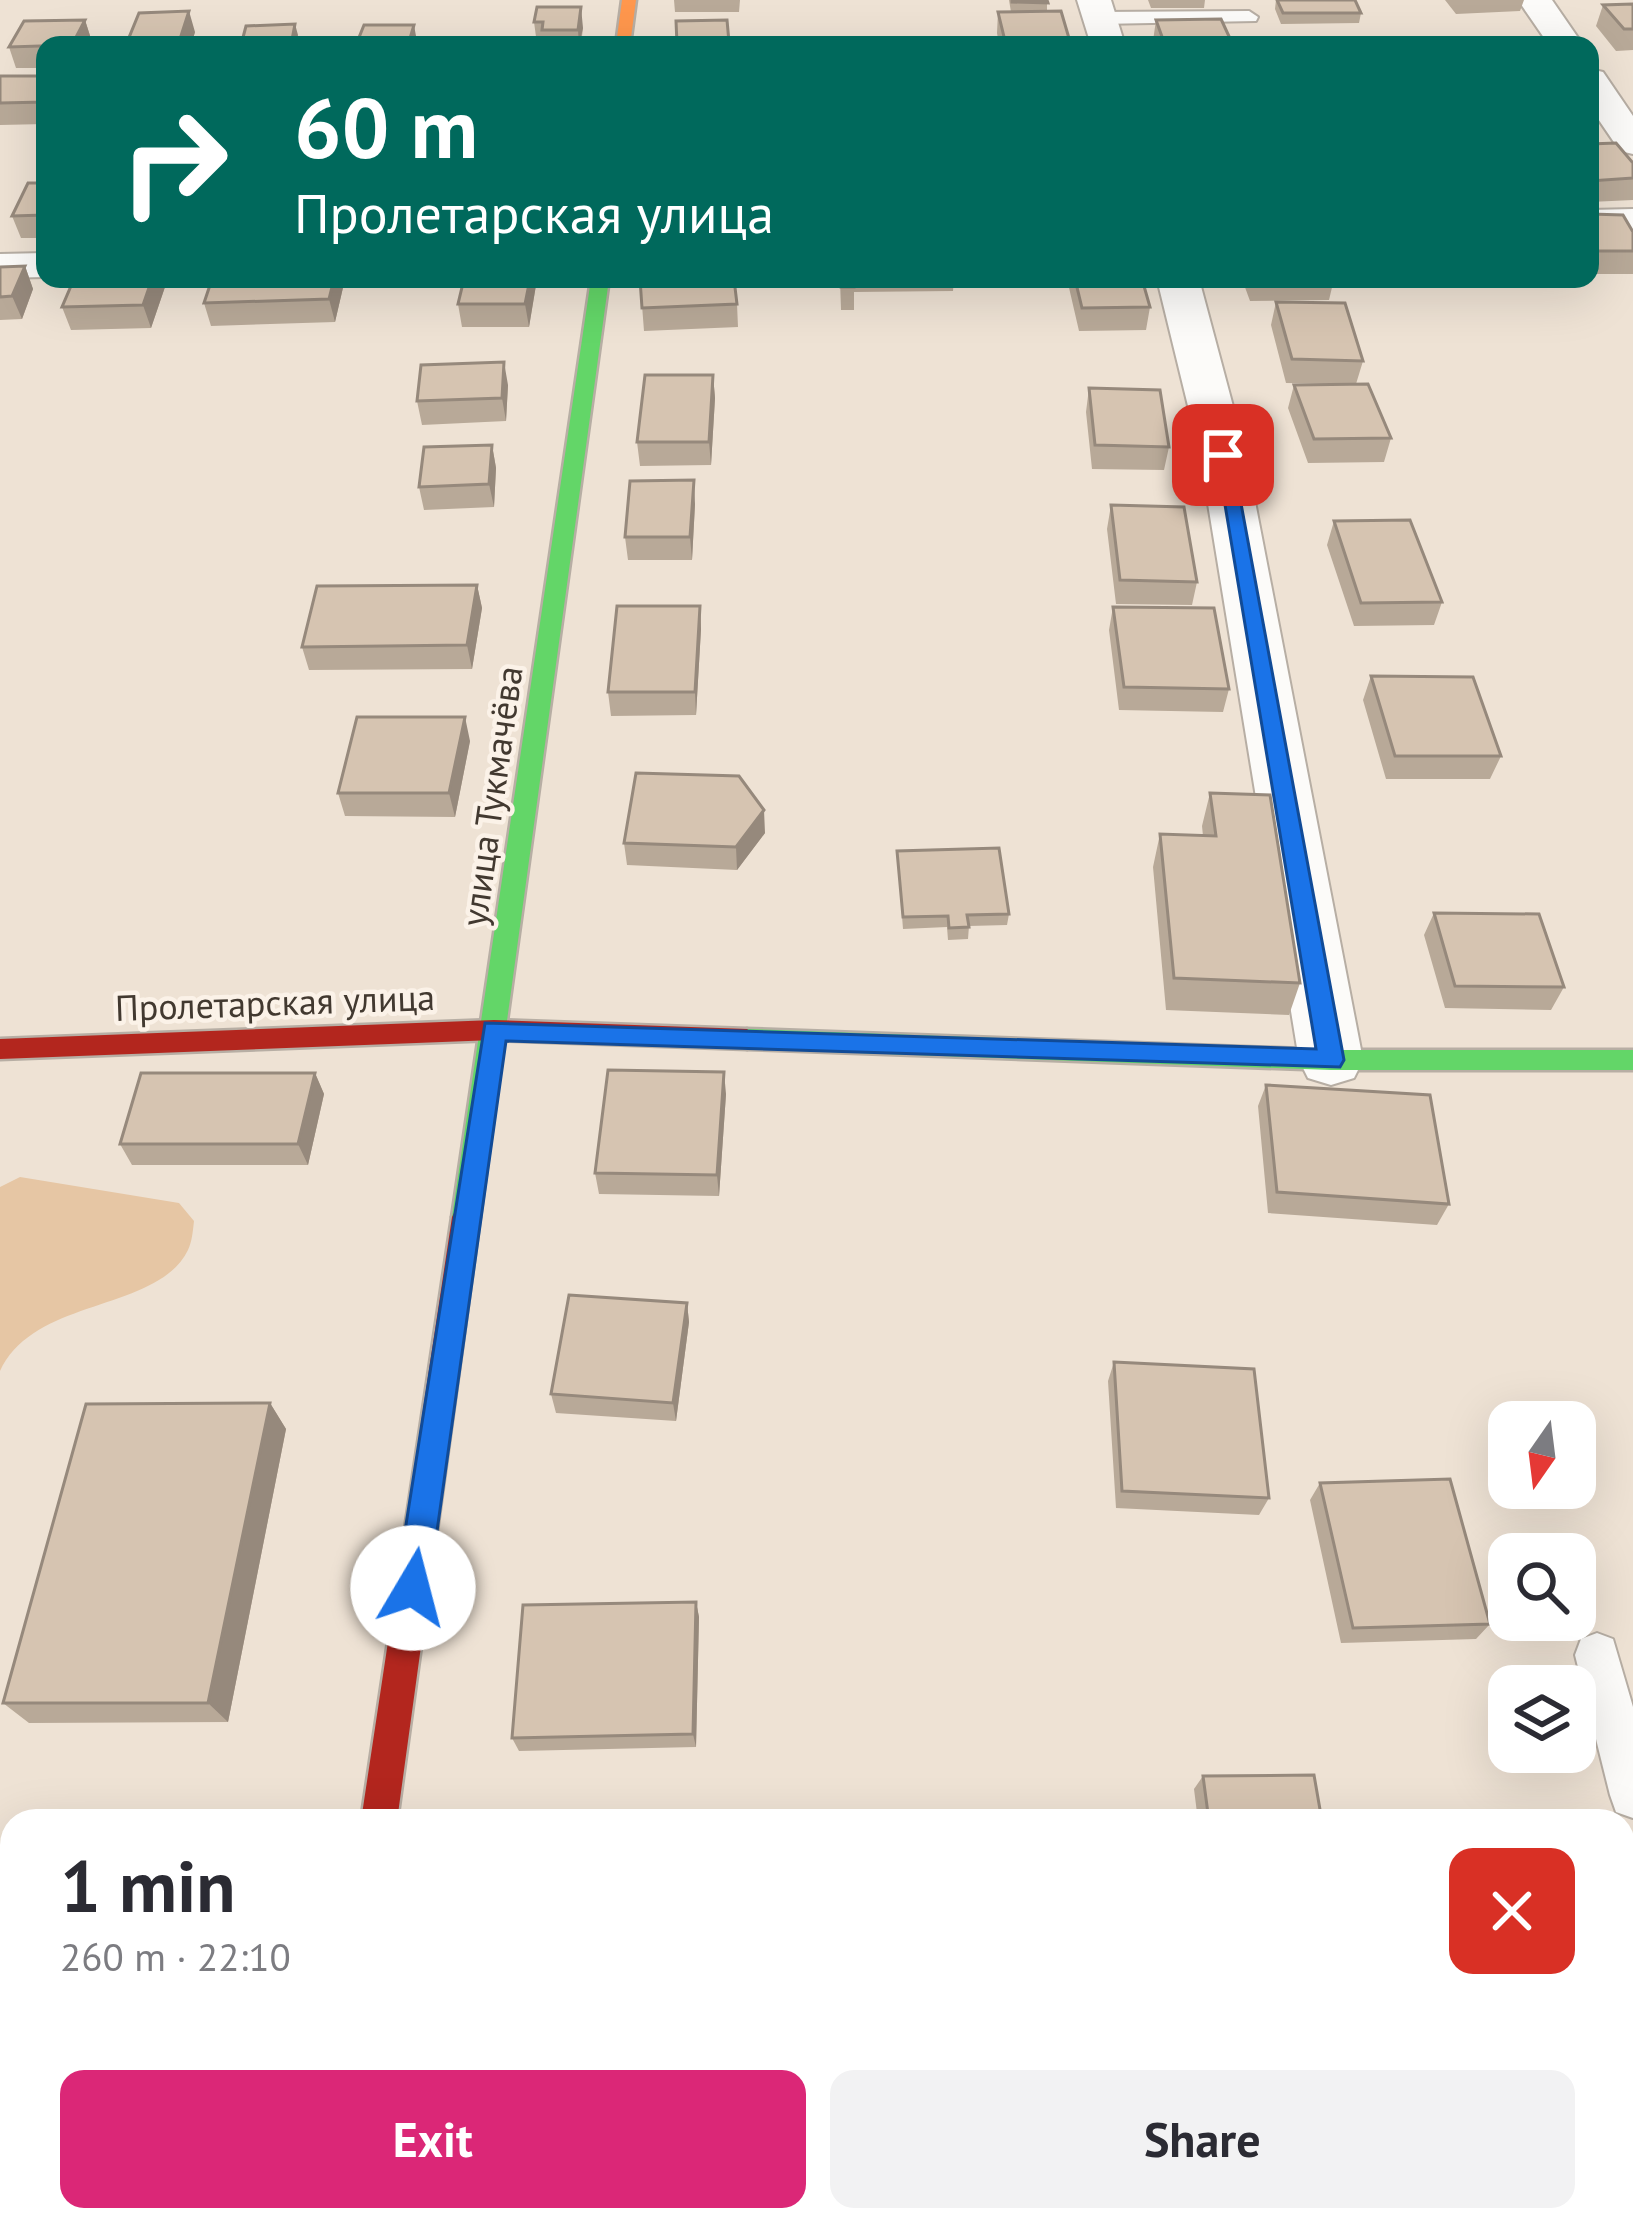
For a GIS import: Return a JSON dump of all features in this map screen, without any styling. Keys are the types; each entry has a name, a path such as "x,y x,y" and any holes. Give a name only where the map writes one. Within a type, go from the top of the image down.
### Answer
{"street":[{"path":"624,36 629,0"},
{"path":"1535,0 1560,36"},
{"path":"1599,93 1633,143"},
{"path":"1599,222 1633,221"},
{"path":"0,266 36,265"},
{"name":"улица Тукмачёва","path":"381,1809 598,288"},
{"path":"1180,288 1223,455 1331,1060"},
{"name":"Пролетарская улица","path":"0,1049 494,1030 1331,1060 1633,1060"}],"lane":[{"path":"1101,21 1250,16"},
{"path":"1598,1654 1633,1795"}],"shaded area":[{"path":"20,1177 179,1203 194,1221 188,1250 173,1270 151,1285 40,1330 17,1347 0,1371 0,1187"}],"building":[{"path":"1277,0 1355,0 1361,13 1283,13"},
{"path":"1633,4 1633,29 1624,29 1603,5"},
{"path":"537,7 581,7 578,30 542,30 543,22 534,22"},
{"path":"189,11 181,36 130,36 139,13"},
{"path":"1061,11 1068,36 1004,36 998,12"},
{"path":"1221,19 1229,36 1162,36 1156,20"},
{"path":"85,20 77,36 36,36 36,46 9,47 24,21"},
{"path":"727,20 728,36 677,36 676,21"},
{"path":"295,24 293,36 243,36 246,26"},
{"path":"364,25 414,25 411,36 360,36"},
{"path":"0,76 36,76 36,102 0,103"},
{"path":"1616,143 1633,163 1633,178 1599,180 1599,144"},
{"path":"28,183 36,183 36,215 12,216"},
{"path":"1599,214 1623,215 1633,232 1633,251 1599,251"},
{"path":"25,266 12,296 0,297 0,267"},
{"path":"70,288 149,288 143,305 62,307"},
{"path":"209,288 332,288 329,299 204,303"},
{"path":"462,288 528,288 525,304 458,304"},
{"path":"641,288 735,288 737,304 642,308"},
{"path":"1077,288 1145,288 1150,307 1082,308"},
{"path":"1276,302 1345,303 1363,361 1292,359"},
{"path":"504,362 502,398 417,401 421,365"},
{"path":"645,375 713,375 709,442 637,442"},
{"path":"1368,384 1391,438 1314,439 1294,385"},
{"path":"1089,388 1160,390 1169,447 1095,445"},
{"path":"492,445 489,484 419,487 424,447"},
{"path":"694,480 690,537 625,537 630,481"},
{"path":"1111,505 1184,507 1197,582 1120,580"},
{"path":"1410,520 1442,602 1361,603 1334,521"},
{"path":"477,585 467,645 302,647 317,586"},
{"path":"617,606 700,606 695,692 608,692"},
{"path":"1113,607 1214,608 1229,689 1124,687"},
{"path":"1371,676 1473,677 1501,756 1395,756"},
{"path":"357,717 465,717 449,793 338,793"},
{"path":"636,773 739,776 764,810 736,847 624,843"},
{"path":"1210,793 1270,795 1300,983 1174,978 1160,834 1216,836"},
{"path":"999,848 1009,914 967,915 969,927 949,928 948,916 903,917 897,851"},
{"path":"1434,913 1539,914 1564,987 1455,986"},
{"path":"608,1070 724,1072 717,1175 595,1173"},
{"path":"141,1073 315,1073 298,1144 120,1144"},
{"path":"1266,1085 1430,1095 1449,1204 1277,1192"},
{"path":"569,1295 687,1303 673,1403 551,1394"},
{"path":"1114,1362 1254,1369 1269,1498 1122,1491"},
{"path":"270,1403 208,1703 3,1703 86,1404"},
{"path":"1450,1479 1488,1624 1353,1628 1320,1483"},
{"path":"696,1602 693,1734 512,1738 523,1605"},
{"path":"1314,1775 1320,1809 1207,1809 1203,1776"}],"traffic: fast":[{"path":"466,1217 599,288"},
{"path":"747,1039 1331,1060 1633,1060"}],"traffic: slow":[{"path":"624,36 629,0"}],"traffic: jam":[{"path":"0,1049 494,1030 747,1039"},
{"path":"381,1809 466,1217"}],"route":[{"path":"413,1588 494,1030 1331,1060 1223,455"}]}
